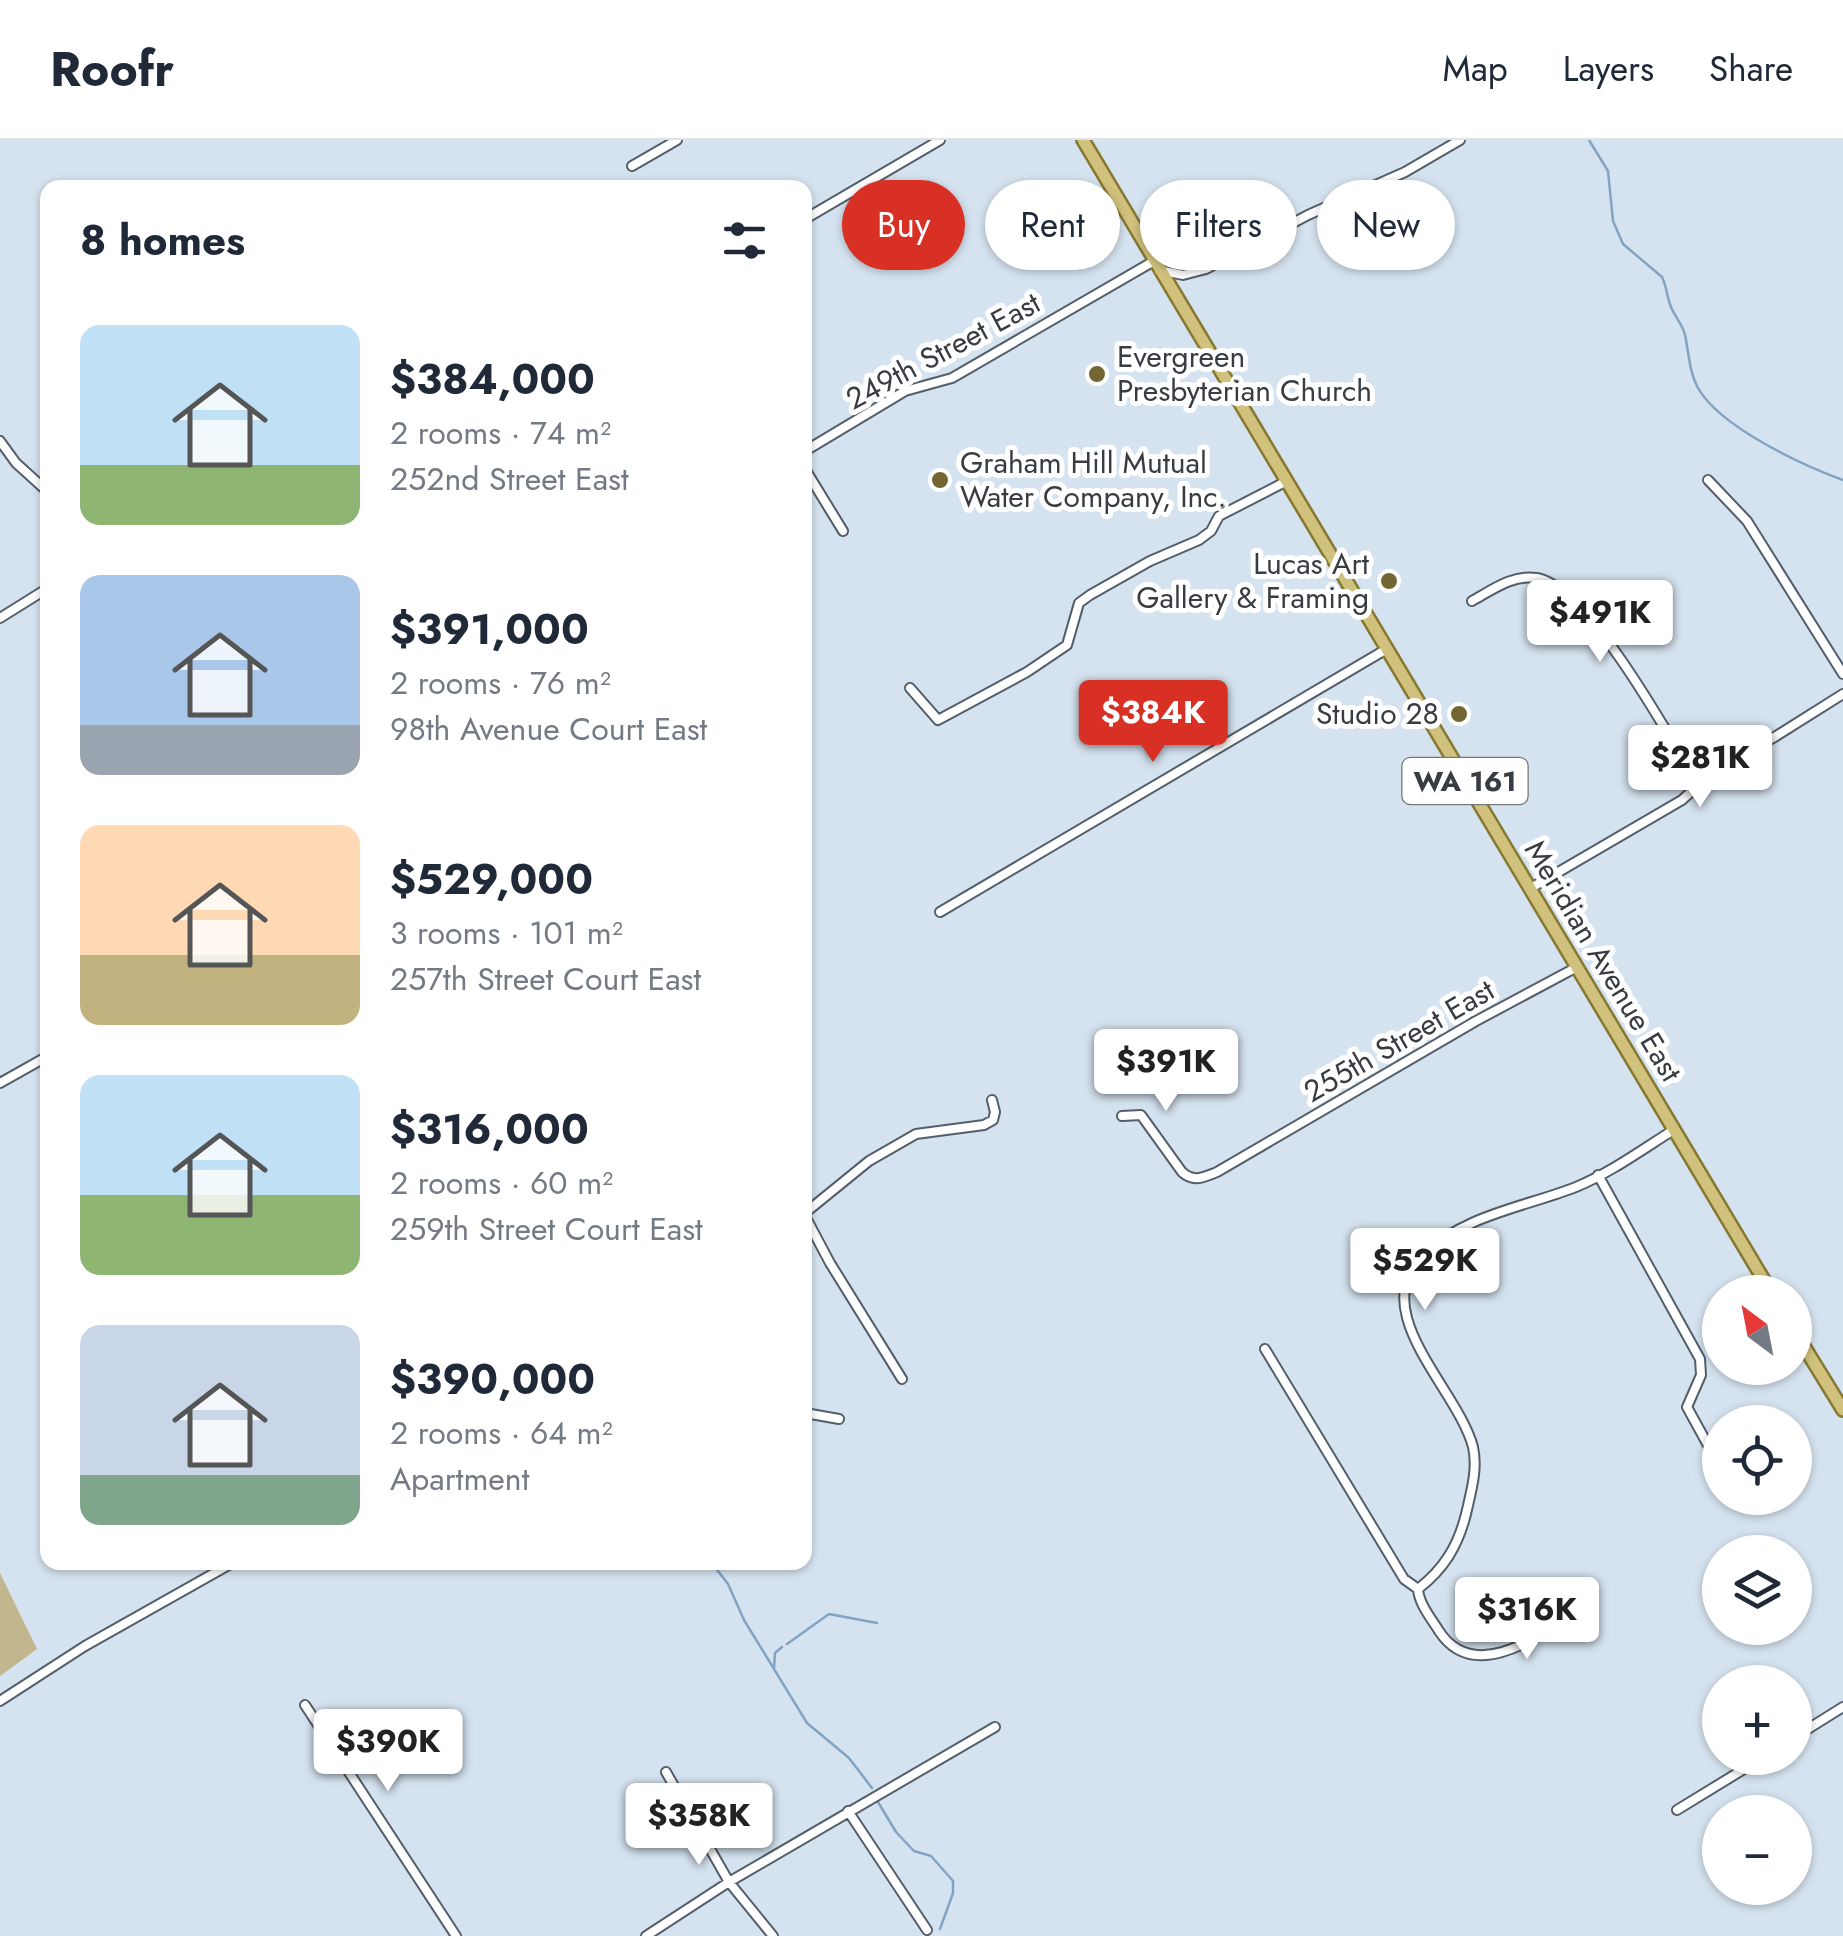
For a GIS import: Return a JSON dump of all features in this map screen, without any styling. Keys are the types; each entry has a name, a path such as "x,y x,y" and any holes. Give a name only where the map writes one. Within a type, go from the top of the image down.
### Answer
{"main road":[{"name":"Meridian Avenue East","path":"1082,140 1140,237"},
{"name":"Meridian Avenue East","path":"1160,270 1761,1275"},
{"path":"1812,1360 1843,1410"}],"street":[{"path":"632,166 676,140"},
{"path":"812,215 940,140"},
{"path":"1297,221 1405,172 1460,140"},
{"name":"249th Street East","path":"812,447 906,391 918,385 938,384 962,372 1148,270"},
{"path":"1171,270 1183,274 1197,270"},
{"path":"0,441 40,484"},
{"path":"812,480 843,531"},
{"path":"1708,480 1746,521 1843,674"},
{"path":"910,688 935,719 944,719 1067,645 1079,603 1090,595 1150,561 1199,540 1211,531 1219,516 1285,482"},
{"path":"1472,601 1497,586 1524,578 1547,581 1572,598 1645,697 1698,785"},
{"path":"0,618 40,593"},
{"path":"940,912 1385,650"},
{"path":"1532,888 1682,800 1717,768 1843,694"},
{"name":"255th Street East","path":"1122,1116 1137,1114 1146,1119 1190,1178 1216,1172 1576,967"},
{"path":"0,1083 40,1060"},
{"path":"812,1209 868,1161 916,1134 984,1125 993,1120 992,1100"},
{"path":"1418,1590 1440,1570 1456,1547 1470,1499 1475,1459 1466,1428 1421,1351 1408,1320 1403,1298 1406,1282 1424,1254 1457,1233 1497,1212 1578,1186 1675,1130"},
{"path":"1598,1175 1697,1353 1701,1375 1687,1407 1702,1434"},
{"path":"812,1228 902,1379"},
{"path":"1266,1349 1404,1579 1418,1590 1448,1645 1484,1656 1510,1650 1590,1603"},
{"path":"812,1414 839,1419"},
{"path":"0,1701 85,1646 220,1570"},
{"path":"305,1705 456,1936"},
{"path":"1812,1726 1843,1707"},
{"path":"646,1936 729,1882 995,1727"},
{"path":"666,1772 729,1882 773,1936"},
{"path":"1677,1810 1734,1775"},
{"path":"848,1812 926,1930"}],"shaded area":[{"path":"0,1573 37,1649 0,1676"}],"waterway":[{"path":"1589,140 1608,171 1613,221 1623,244 1662,277 1684,331 1698,388 1709,403 1724,417 1785,455 1843,480"},
{"path":"717,1570 807,1723 849,1758 872,1788"},
{"path":"787,1644 829,1614 877,1623"},
{"path":"774,1668 775,1653 782,1647"},
{"path":"878,1802 896,1832 914,1851 931,1856 953,1881 953,1893 940,1929"}],"place":[{"name":"Evergreen Presbyterian Church","path":"1097,374"},
{"name":"Graham Hill Mutual Water Company, Inc.","path":"940,480"},
{"name":"Lucas Art Gallery & Framing","path":"1389,581"},
{"name":"Studio 28","path":"1459,714"}]}
